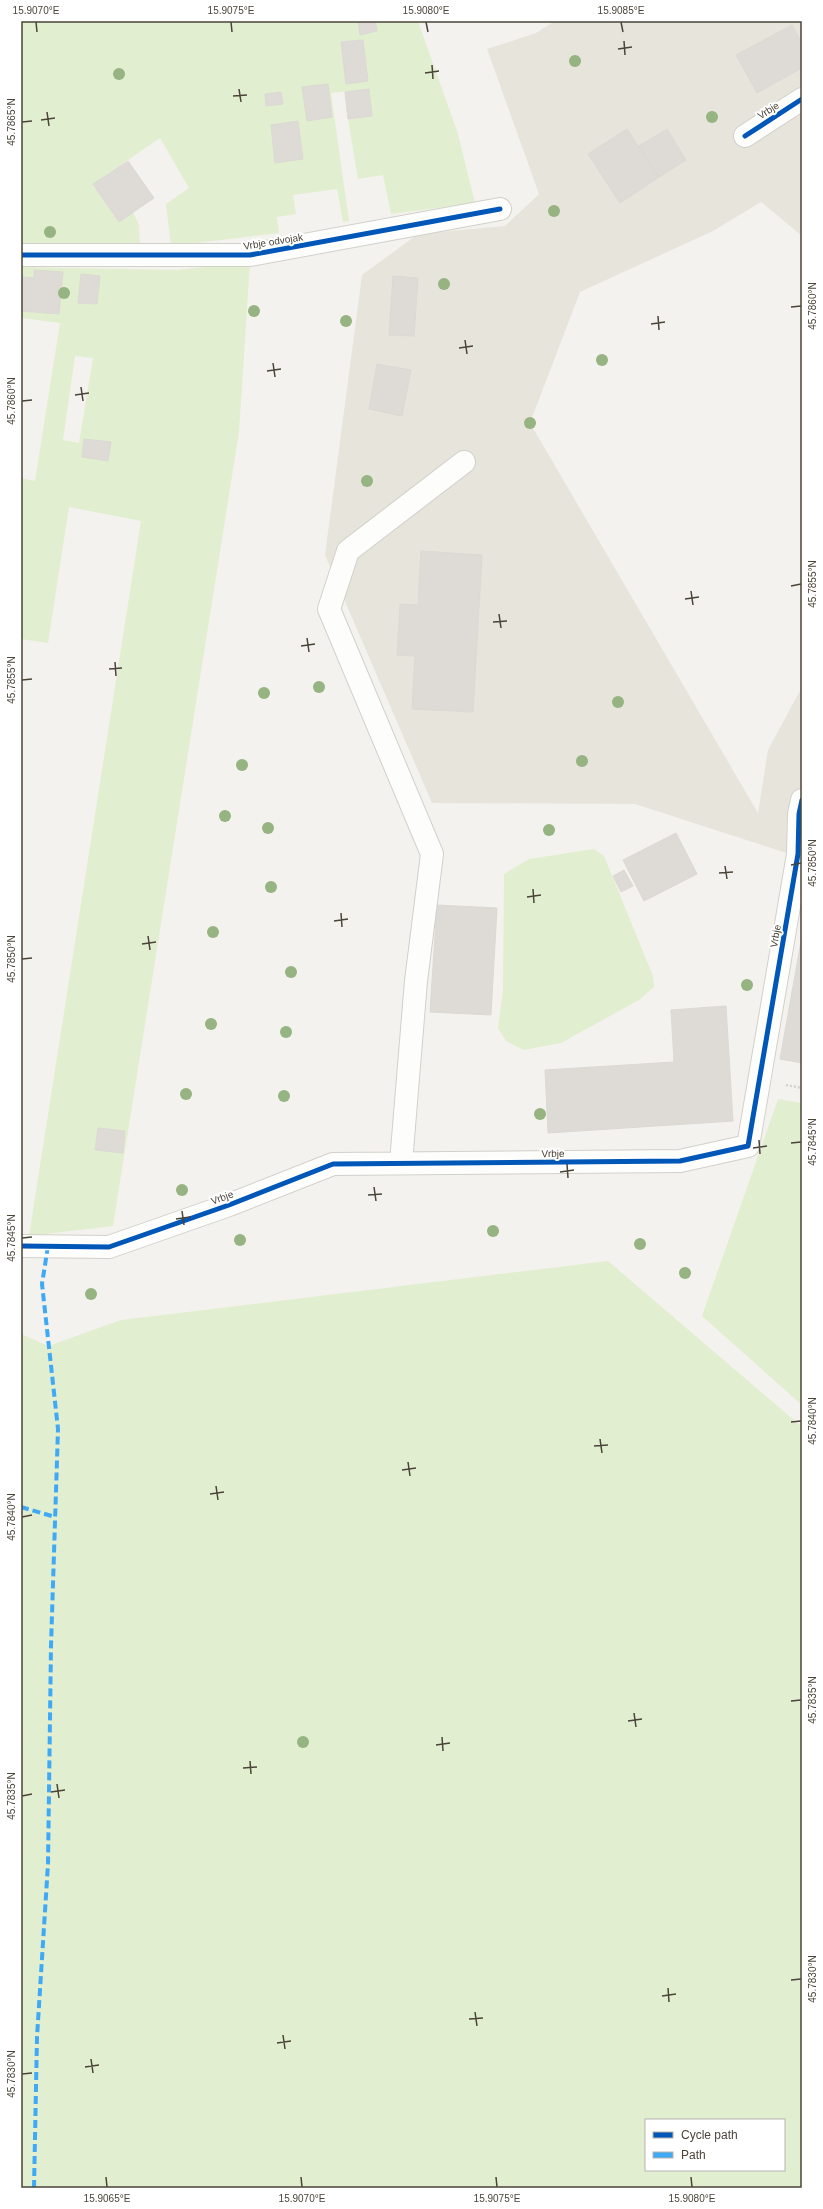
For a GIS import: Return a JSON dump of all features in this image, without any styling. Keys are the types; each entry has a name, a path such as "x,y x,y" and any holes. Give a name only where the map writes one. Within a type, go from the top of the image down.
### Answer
{"street":[{"name":"Vrbje","path":"745,136 802,99"},
{"name":"Vrbje odvojak","path":"21,255 250,256 500,209"},
{"path":"401,1163 416,981 432,854 329,609 348,551 464,462"},
{"name":"Vrbje","path":"21,1246 109,1247 229,1205 333,1164 680,1161 748,1146 798,854 799,814 802,800"}],"shaded area":[{"path":"555,21 802,21 802,236 761,202 713,231 580,292 530,423 758,813 768,750 802,687 802,858 635,804 432,803 325,555 362,275 418,234 505,226 539,194 487,49 536,33"}],"green space":[{"path":"21,21 418,21 458,134 475,203 391,214 383,175 358,179 348,119 372,116 369,89 331,93 349,221 343,222 337,189 293,195 296,214 277,217 279,233 171,246 166,204 189,188 160,138 93,184 119,222 133,212 139,225 140,246 21,246"},
{"path":"250,262 239,432 113,1226 29,1236 141,521 69,507 48,643 21,639 21,478 35,481 60,323 21,318 21,267 177,270","holes":["75,356 93,358 79,443 63,440"]},
{"path":"594,849 604,856 653,976 654,987 639,1000 561,1043 524,1050 506,1041 498,1028 503,990 504,874 529,859"},
{"path":"778,1099 802,1103 802,1405 702,1316"},
{"path":"608,1261 802,1427 802,2188 21,2188 21,1334 48,1346 121,1320"}],"building":[{"path":"358,21 375,21 377,31 360,35"},
{"path":"792,25 802,43 802,68 757,93 736,55"},
{"path":"363,40 368,81 346,84 341,42"},
{"path":"328,84 332,117 307,121 302,87"},
{"path":"369,89 372,116 348,119 345,92"},
{"path":"281,92 283,104 266,106 265,94"},
{"path":"298,121 303,159 275,163 271,125"},
{"path":"627,129 659,177 620,203 588,154"},
{"path":"667,129 686,160 659,177 639,146"},
{"path":"128,161 154,198 119,222 93,184"},
{"path":"34,270 63,272 59,314 21,311 21,277 34,278"},
{"path":"81,274 100,276 97,304 78,303"},
{"path":"393,276 418,278 414,336 389,335"},
{"path":"377,364 411,370 402,416 369,409"},
{"path":"84,439 111,442 108,461 82,457"},
{"path":"421,551 482,555 473,712 412,709 415,656 397,655 400,604 418,605"},
{"path":"676,833 697,874 644,901 623,860"},
{"path":"624,870 633,886 621,892 613,876"},
{"path":"437,905 497,908 491,1015 430,1012"},
{"path":"802,936 802,1063 780,1059"},
{"path":"726,1006 733,1121 548,1133 545,1070 674,1062 671,1010"},
{"path":"98,1128 125,1131 123,1153 95,1150"}],"marked path":[{"path":"34,2188 37,2037 48,1864 51,1646 58,1429 42,1284 48,1246"},
{"path":"21,1507 55,1517"}],"cycle path":[{"path":"745,136 802,99"},
{"path":"21,255 250,255 500,209"},
{"path":"21,1246 109,1247 229,1205 333,1164 680,1161 748,1146 798,854 799,814 802,800"}]}
